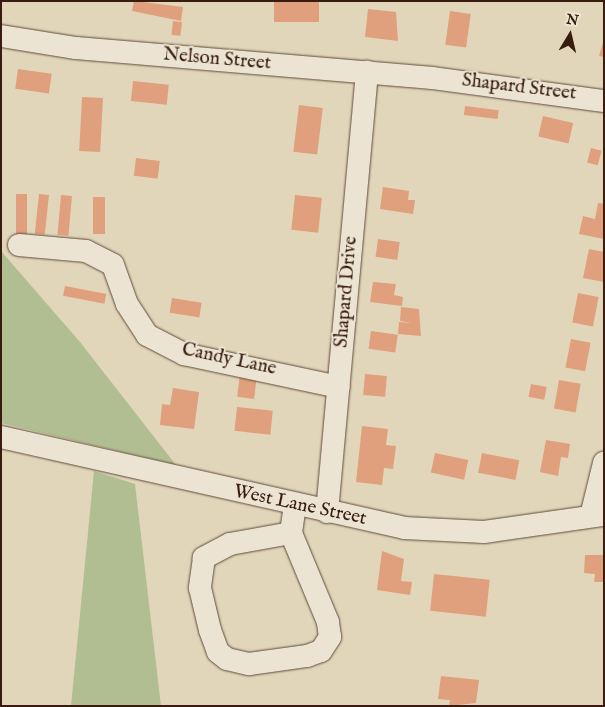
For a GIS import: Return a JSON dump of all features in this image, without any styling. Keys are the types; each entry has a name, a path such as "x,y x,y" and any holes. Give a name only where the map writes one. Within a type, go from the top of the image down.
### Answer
{"street":[{"name":"Nelson Street","path":"1,36 76,48 433,78"},
{"name":"Shapard Drive","path":"327,512 367,72"},
{"name":"Shapard Street","path":"433,78 604,101"},
{"name":"Candy Lane","path":"19,245 86,251 113,265 127,304 147,335 184,354 339,387"},
{"name":"West Lane Street","path":"1,438 404,528 484,532 597,515"},
{"path":"597,515 604,463"},
{"path":"291,533 230,544 204,558 200,588 210,630 218,652 227,659 249,664 307,656 321,651 330,637 328,622 291,533 295,505"}],"green space":[{"path":"1,251 80,342 176,465 1,423"},
{"path":"94,471 135,484 161,706 71,706"}],"building":[{"path":"134,1 183,7 181,21 132,11"},
{"path":"274,1 319,1 319,22 274,22"},
{"path":"368,9 396,12 398,41 365,37"},
{"path":"450,11 471,14 466,48 445,45"},
{"path":"173,21 182,22 180,36 172,35"},
{"path":"604,42 604,57 599,56"},
{"path":"18,69 52,74 49,94 15,89"},
{"path":"133,81 169,85 167,105 131,101"},
{"path":"82,97 103,98 100,152 79,151"},
{"path":"299,105 323,108 317,155 293,152"},
{"path":"465,106 499,110 498,119 464,115"},
{"path":"543,116 573,123 568,143 538,136"},
{"path":"591,148 602,151 598,165 587,162"},
{"path":"136,158 160,161 158,179 134,176"},
{"path":"383,187 409,191 408,200 415,200 413,214 380,209"},
{"path":"16,194 27,194 27,234 16,234"},
{"path":"39,194 49,195 45,235 35,234"},
{"path":"61,195 72,196 68,236 58,235"},
{"path":"295,195 322,198 318,233 291,230"},
{"path":"93,197 105,197 105,234 93,234"},
{"path":"598,203 604,204 604,239 579,234 583,216 595,219"},
{"path":"378,239 400,242 397,260 375,257"},
{"path":"589,249 604,252 604,282 583,278"},
{"path":"373,282 396,284 394,295 403,297 402,306 370,302"},
{"path":"65,286 106,294 104,304 63,296"},
{"path":"578,293 599,297 593,326 572,322"},
{"path":"172,298 202,303 199,318 170,313"},
{"path":"401,307 419,309 421,336 398,334 399,322 412,323 400,321"},
{"path":"371,331 398,335 395,353 368,349"},
{"path":"571,339 591,343 585,371 565,367"},
{"path":"240,374 257,376 254,399 237,397"},
{"path":"365,374 387,376 385,397 363,395"},
{"path":"559,380 581,384 576,412 554,409"},
{"path":"531,384 547,387 544,400 529,397"},
{"path":"173,388 199,392 194,429 160,425 162,404 170,405"},
{"path":"237,407 273,411 270,435 234,431"},
{"path":"362,426 388,429 386,445 396,446 393,469 384,468 382,485 356,482"},
{"path":"546,440 570,444 568,458 561,457 558,476 540,472"},
{"path":"435,453 468,460 464,480 431,473"},
{"path":"482,453 519,460 515,480 478,473"},
{"path":"382,551 404,559 401,581 412,582 410,595 377,590"},
{"path":"585,555 604,555 604,582 594,582 595,574 584,573"},
{"path":"434,574 490,580 486,617 430,611"},
{"path":"441,676 479,680 476,703 449,706 450,700 438,699"}]}
